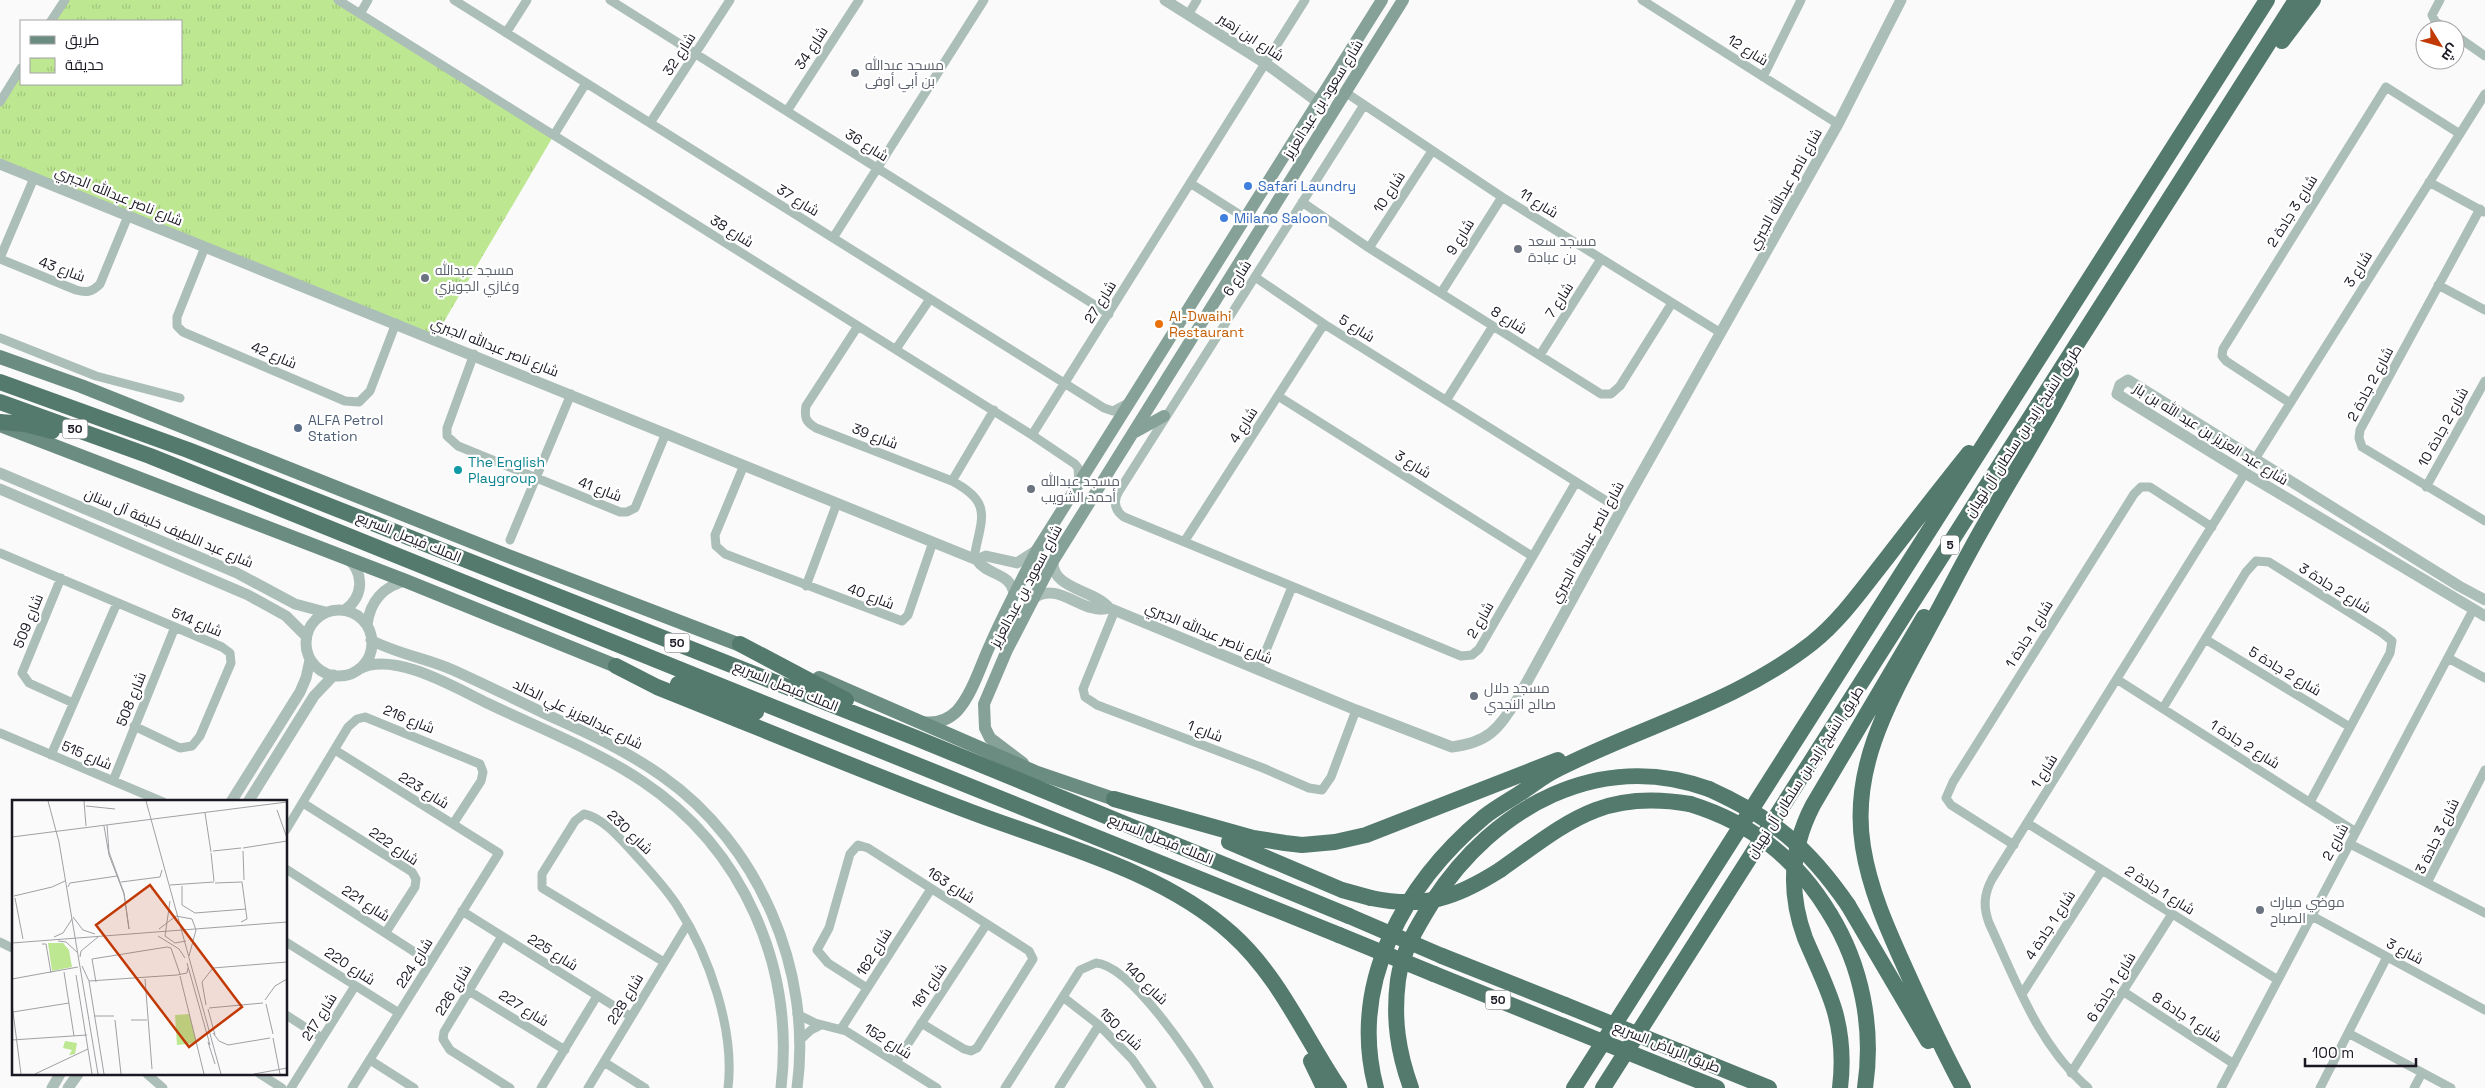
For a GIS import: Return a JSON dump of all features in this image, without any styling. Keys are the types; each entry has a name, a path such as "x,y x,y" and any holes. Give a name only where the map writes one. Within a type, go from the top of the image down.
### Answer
{"highway":[{"path":"2191,118 2256,0"},
{"name":"طريق الشيخ زايد بن سلطان آل نهيان","path":"1574,1088 2267,0"},
{"name":"طريق الشيخ زايد بن سلطان آل نهيان","path":"1603,1088 2102,308 2296,0"},
{"path":"2211,134 2312,0"},
{"path":"1961,1088 1941,1048 1876,900 1870,882 1863,846 1861,805 1863,780 1870,748 1885,711 1984,526 2060,395 2102,308"},
{"name":"الملك فيصل السريع","path":"0,382 188,450 916,738 1565,1005"},
{"path":"1376,1088 1370,1045 1370,1014 1374,982 1383,950 1396,922 1414,895 1456,842 1486,816 1556,770 1741,688 1812,642 1843,613 2019,392"},
{"name":"الملك فيصل السريع","path":"0,402 150,456 1563,1026"},
{"path":"0,424 38,427 122,453 150,456"},
{"path":"1840,1088 1842,1065 1837,1021 1804,935 1795,893 1794,853 1801,827 1813,805 1912,636 1984,526"},
{"path":"740,644 916,738"},
{"path":"616,666 661,678 827,735 860,743"},
{"path":"616,666 657,687 1166,888 1194,905 1231,933 1255,958 1280,991 1339,1088"},
{"path":"1114,799 1253,838 1302,845 1335,842 1366,835 1454,802 1614,736 1741,688"},
{"path":"1411,1088 1400,1058 1395,1028 1398,979 1406,951 1419,922 1463,860 1486,838 1528,808 1552,794 1583,783 1614,777 1651,775 1682,780 1709,789 1743,805 1774,824 1802,848 1827,874 1848,904 1942,1063 1961,1088"},
{"path":"1114,799 1263,854 1342,890 1371,898 1409,904 1446,897 1473,888 1576,818 1603,806 1650,799 1690,804 1729,818 1764,838 1799,870 1830,914 1848,948 1862,991 1867,1032 1868,1070 1865,1088"},
{"path":"1280,991 1324,1088"},
{"name":"طريق الرياض السريع","path":"1565,1005 1769,1088"},
{"name":"طريق الرياض السريع","path":"1563,1026 1717,1088"}],"main road":[{"name":"شارع سعود بن عبدالعزيز","path":"920,722 935,724 957,711 967,695 1014,594 1037,550 1382,0"},
{"name":"شارع سعود بن عبدالعزيز","path":"1035,772 990,738 985,728 984,704 1007,650 1054,561 1162,384 1403,0"},
{"path":"1187,311 1192,319 1202,320"},
{"path":"1162,384 1164,370 1186,334 1179,324"},
{"name":"الملك فيصل السريع","path":"0,357 81,386 503,554 740,644 1035,772 1114,799"},
{"path":"1131,435 1164,416"},
{"path":"0,424 406,581 616,666"},
{"path":"991,642 995,651 1007,650"}],"street":[{"path":"52,20 65,0"},
{"name":"شارع 38","path":"338,0 1032,434 1075,464 1078,468 1079,483"},
{"path":"360,14 368,0"},
{"name":"شارع 37","path":"454,0 1109,411 1119,409 1129,403"},
{"path":"506,33 527,0"},
{"name":"شارع 36","path":"610,0 1109,314"},
{"name":"شارع 32","path":"650,123 730,0"},
{"name":"شارع 34","path":"787,111 859,0"},
{"path":"834,238 984,0"},
{"name":"شارع ابن زهير","path":"1165,0 1265,64 1318,102"},
{"path":"1188,15 1198,0"},
{"name":"شارع 27","path":"1032,434 1305,0"},
{"name":"شارع 12","path":"1642,0 1838,124"},
{"path":"1764,77 1801,0"},
{"name":"شارع ناصر عبدالله الجبري","path":"1054,561 1054,570 1059,578 1101,600 1112,609 1356,710 1452,747 1472,744 1498,729 1518,700 1621,510 1838,124 1901,0"},
{"path":"2434,20 2432,15 2440,0"},
{"path":"2465,42 2485,56"},
{"path":"0,102 20,70"},
{"path":"554,135 586,83"},
{"name":"شارع 3 جادة 2","path":"2290,404 2226,361 2222,356 2223,349 2386,86 2460,134"},
{"name":"شارع 11","path":"1345,92 1502,196 1721,333"},
{"name":"شارع 3","path":"2255,459 2485,94"},
{"name":"شارع 6","path":"1124,517 1117,510 1116,497 1164,416 1364,105"},
{"name":"شارع 10","path":"1369,248 1432,151"},
{"name":"شارع ناصر عبدالله الجبري","path":"0,164 474,354 837,504 976,559 986,569 1007,579 1014,594"},
{"name":"شارع 43","path":"34,178 0,259 76,290 94,291 100,284 128,216"},
{"path":"2430,182 2482,211"},
{"path":"1190,183 1245,218"},
{"name":"شارع 9","path":"1441,293 1502,196"},
{"name":"شارع 8","path":"1302,202 1369,248 1601,394 1611,394 1620,386 1672,303"},
{"name":"شارع 2 جادة 2","path":"2482,211 2438,285 2360,430 2359,438 2362,447 2485,521"},
{"name":"شارع 42","path":"205,247 177,317 176,326 183,332 345,401 359,402 370,391 396,323"},
{"name":"شارع 7","path":"1540,355 1602,259"},
{"name":"شارع 5","path":"1255,277 1324,324 1447,399 1621,510"},
{"path":"2438,285 2485,310"},
{"path":"896,349 930,299"},
{"name":"شارع 4","path":"1184,542 1324,324"},
{"name":"شارع 39","path":"858,326 806,406 807,422 816,428 952,481 974,494 981,507 976,559"},
{"path":"1447,399 1493,326"},
{"path":"0,338 96,376 180,398"},
{"name":"شارع 41","path":"474,354 446,428 448,436 458,446 620,512 627,512 635,508 666,433"},
{"name":"شارع عبد العزيز بن عبد الله بن باز","path":"2485,600 2128,380 2120,385 2117,394 2245,473 2485,616"},
{"name":"شارع 2 جادة 10","path":"2426,487 2485,381"},
{"path":"510,540 572,394"},
{"name":"شارع 3","path":"1278,396 1532,556"},
{"path":"952,481 994,410"},
{"name":"شارع 40","path":"744,465 715,535 716,546 725,554 902,621 908,615 933,542"},
{"name":"شارع عبد اللطيف خليفة آل سنان","path":"0,472 245,576 295,604 325,612"},
{"name":"شارع 1","path":"2088,1088 2071,1073 2046,1042 1984,910 1986,891 2245,473"},
{"name":"شارع 2","path":"1124,517 1461,656 1468,656 1479,649 1576,482"},
{"name":"شارع 1 جادة 1","path":"2014,845 1950,805 1946,798 1953,782 2030,658 2134,494 2141,487 2150,487 2212,527"},
{"path":"0,489 248,595 286,616 306,636"},
{"path":"23,499 43,502 67,512 73,510 76,505"},
{"path":"806,586 837,504"},
{"name":"شارع ناصر عبدالله الجبري","path":"976,559 986,556 1016,562 1037,550"},
{"name":"شارع 514","path":"1,556 61,578 230,653 232,662 200,736 192,746 180,748 134,726"},
{"path":"345,610 356,598 360,582 358,572 348,559"},
{"name":"شارع 2 جادة 3","path":"2163,708 2250,566 2260,560 2269,562 2392,641 2390,653 2310,802"},
{"name":"شارع 509","path":"61,578 22,673 29,682 73,703"},
{"path":"367,625 369,612 379,596 388,588 406,581"},
{"path":"1258,670 1292,587"},
{"name":"شارع ناصر عبدالله الجبري","path":"1034,598 1042,593 1052,592 1098,609 1112,609"},
{"path":"51,755 117,604"},
{"name":"شارع 1","path":"1112,609 1083,689 1086,697 1097,705 1263,768 1310,788 1322,790 1331,776 1356,710"},
{"path":"232,800 300,692 306,678 310,660 306,636 313,622 325,612 345,610 357,615 367,625 372,640 370,653 359,669 351,674 334,676 320,670 310,660"},
{"name":"شارع 2","path":"2221,1088 2473,610"},
{"name":"شارع 508","path":"113,781 175,627"},
{"name":"شارع 2 جادة 5","path":"2205,639 2350,727"},
{"name":"شارع عبدالعزيز علي الخالد","path":"372,640 391,650 443,666 598,738 649,767 686,795 729,841 749,869 767,903 787,956 797,1014 799,1041 797,1088"},
{"path":"2448,658 2485,678"},
{"name":"شارع عبدالعزيز علي الخالد","path":"359,669 374,664 386,664 422,674 453,687 610,762 659,793 687,816 713,844 736,877 765,936 778,984 782,1018 781,1088"},
{"path":"249,800 314,696 334,676"},
{"name":"شارع 2 جادة 1","path":"2118,680 2356,832"},
{"name":"شارع 216","path":"288,827 348,727 357,719 365,717 480,764 483,772 481,781 453,824"},
{"name":"شارع 515","path":"0,733 113,781 147,799"},
{"name":"شارع 223","path":"335,750 499,853"},
{"name":"شارع 3 جادة 3","path":"2485,770 2427,883 2485,913"},
{"name":"شارع 222","path":"303,804 412,872 416,879 415,887 386,932"},
{"name":"شارع 230","path":"664,962 542,888 542,874 575,821 584,814 590,815 624,843 654,876 678,907 688,925 708,967 724,1019 729,1078 728,1088"},
{"name":"شارع 1 جادة 2","path":"2027,823 2278,980"},
{"path":"2350,844 2427,883"},
{"name":"شارع 163","path":"867,988 828,963 818,950 829,928 850,854 858,845 868,848 1029,951 1033,959 977,1048 971,1051 964,1049 921,1023"},
{"name":"شارع 224","path":"352,1088 499,853"},
{"name":"شارع 221","path":"288,870 430,962"},
{"name":"شارع 1 جادة 4","path":"2022,994 2102,870"},
{"name":"شارع 162","path":"841,1029 931,889"},
{"name":"شارع 225","path":"462,911 630,1016"},
{"name":"شارع 1 جادة 6","path":"2071,1073 2172,914"},
{"name":"شارع 3","path":"2312,916 2485,1010"},
{"name":"شارع 228","path":"588,1088 630,1016 688,925"},
{"name":"شارع 161","path":"896,1062 986,925"},
{"name":"شارع 226","path":"502,936 444,1032 443,1039 450,1050 510,1088"},
{"path":"0,942 12,948"},
{"name":"شارع 220","path":"288,943 398,1013"},
{"path":"2320,1088 2387,957"},
{"name":"شارع 140","path":"1005,1088 1083,967 1096,963 1108,966 1138,992 1167,1023 1192,1058 1209,1088"},
{"name":"شارع 217","path":"291,1088 355,986"},
{"name":"شارع 227","path":"469,991 565,1050"},
{"name":"شارع 1 جادة 8","path":"2124,992 2234,1064"},
{"path":"541,1088 597,996"},
{"name":"شارع 150","path":"1063,997 1099,1025 1132,1059 1152,1088"},
{"name":"شارع 152","path":"797,1014 821,1025 841,1029 936,1088"},
{"path":"288,1016 322,1038"},
{"path":"799,1041 811,1030 821,1025"},
{"path":"1059,1088 1099,1025"},
{"path":"2348,1034 2451,1088"},
{"path":"370,1060 414,1088"},
{"path":"604,1062 645,1088"},
{"path":"2414,1088 2422,1073"},
{"path":"52,1088 59,1076"},
{"path":"68,1088 77,1076"},
{"path":"149,1076 158,1087"},
{"path":"263,1076 282,1088"}],"green space":[{"path":"65,0 338,0 554,135 436,335 0,164 0,102 20,70 20,85 182,85 182,20 52,20"}],"place":[{"name":"مسجد عبدالله بن أبي أوفى","path":"855,73"},
{"name":"Safari Laundry","path":"1248,186"},
{"name":"Milano Saloon","path":"1224,218"},
{"name":"مسجد سعد بن عبادة","path":"1518,249"},
{"name":"مسجد عبدالله وغازي الجويزي","path":"425,278"},
{"name":"Al-Dwaihi Restaurant","path":"1159,324"},
{"name":"ALFA Petrol Station","path":"298,428"},
{"name":"The English Playgroup","path":"458,470"},
{"name":"مسجد عبدالله أحمد الشويب","path":"1031,489"},
{"name":"مسجد دلال صالح النجدي","path":"1474,696"},
{"name":"موضي مبارك الصباح","path":"2260,910"}]}
